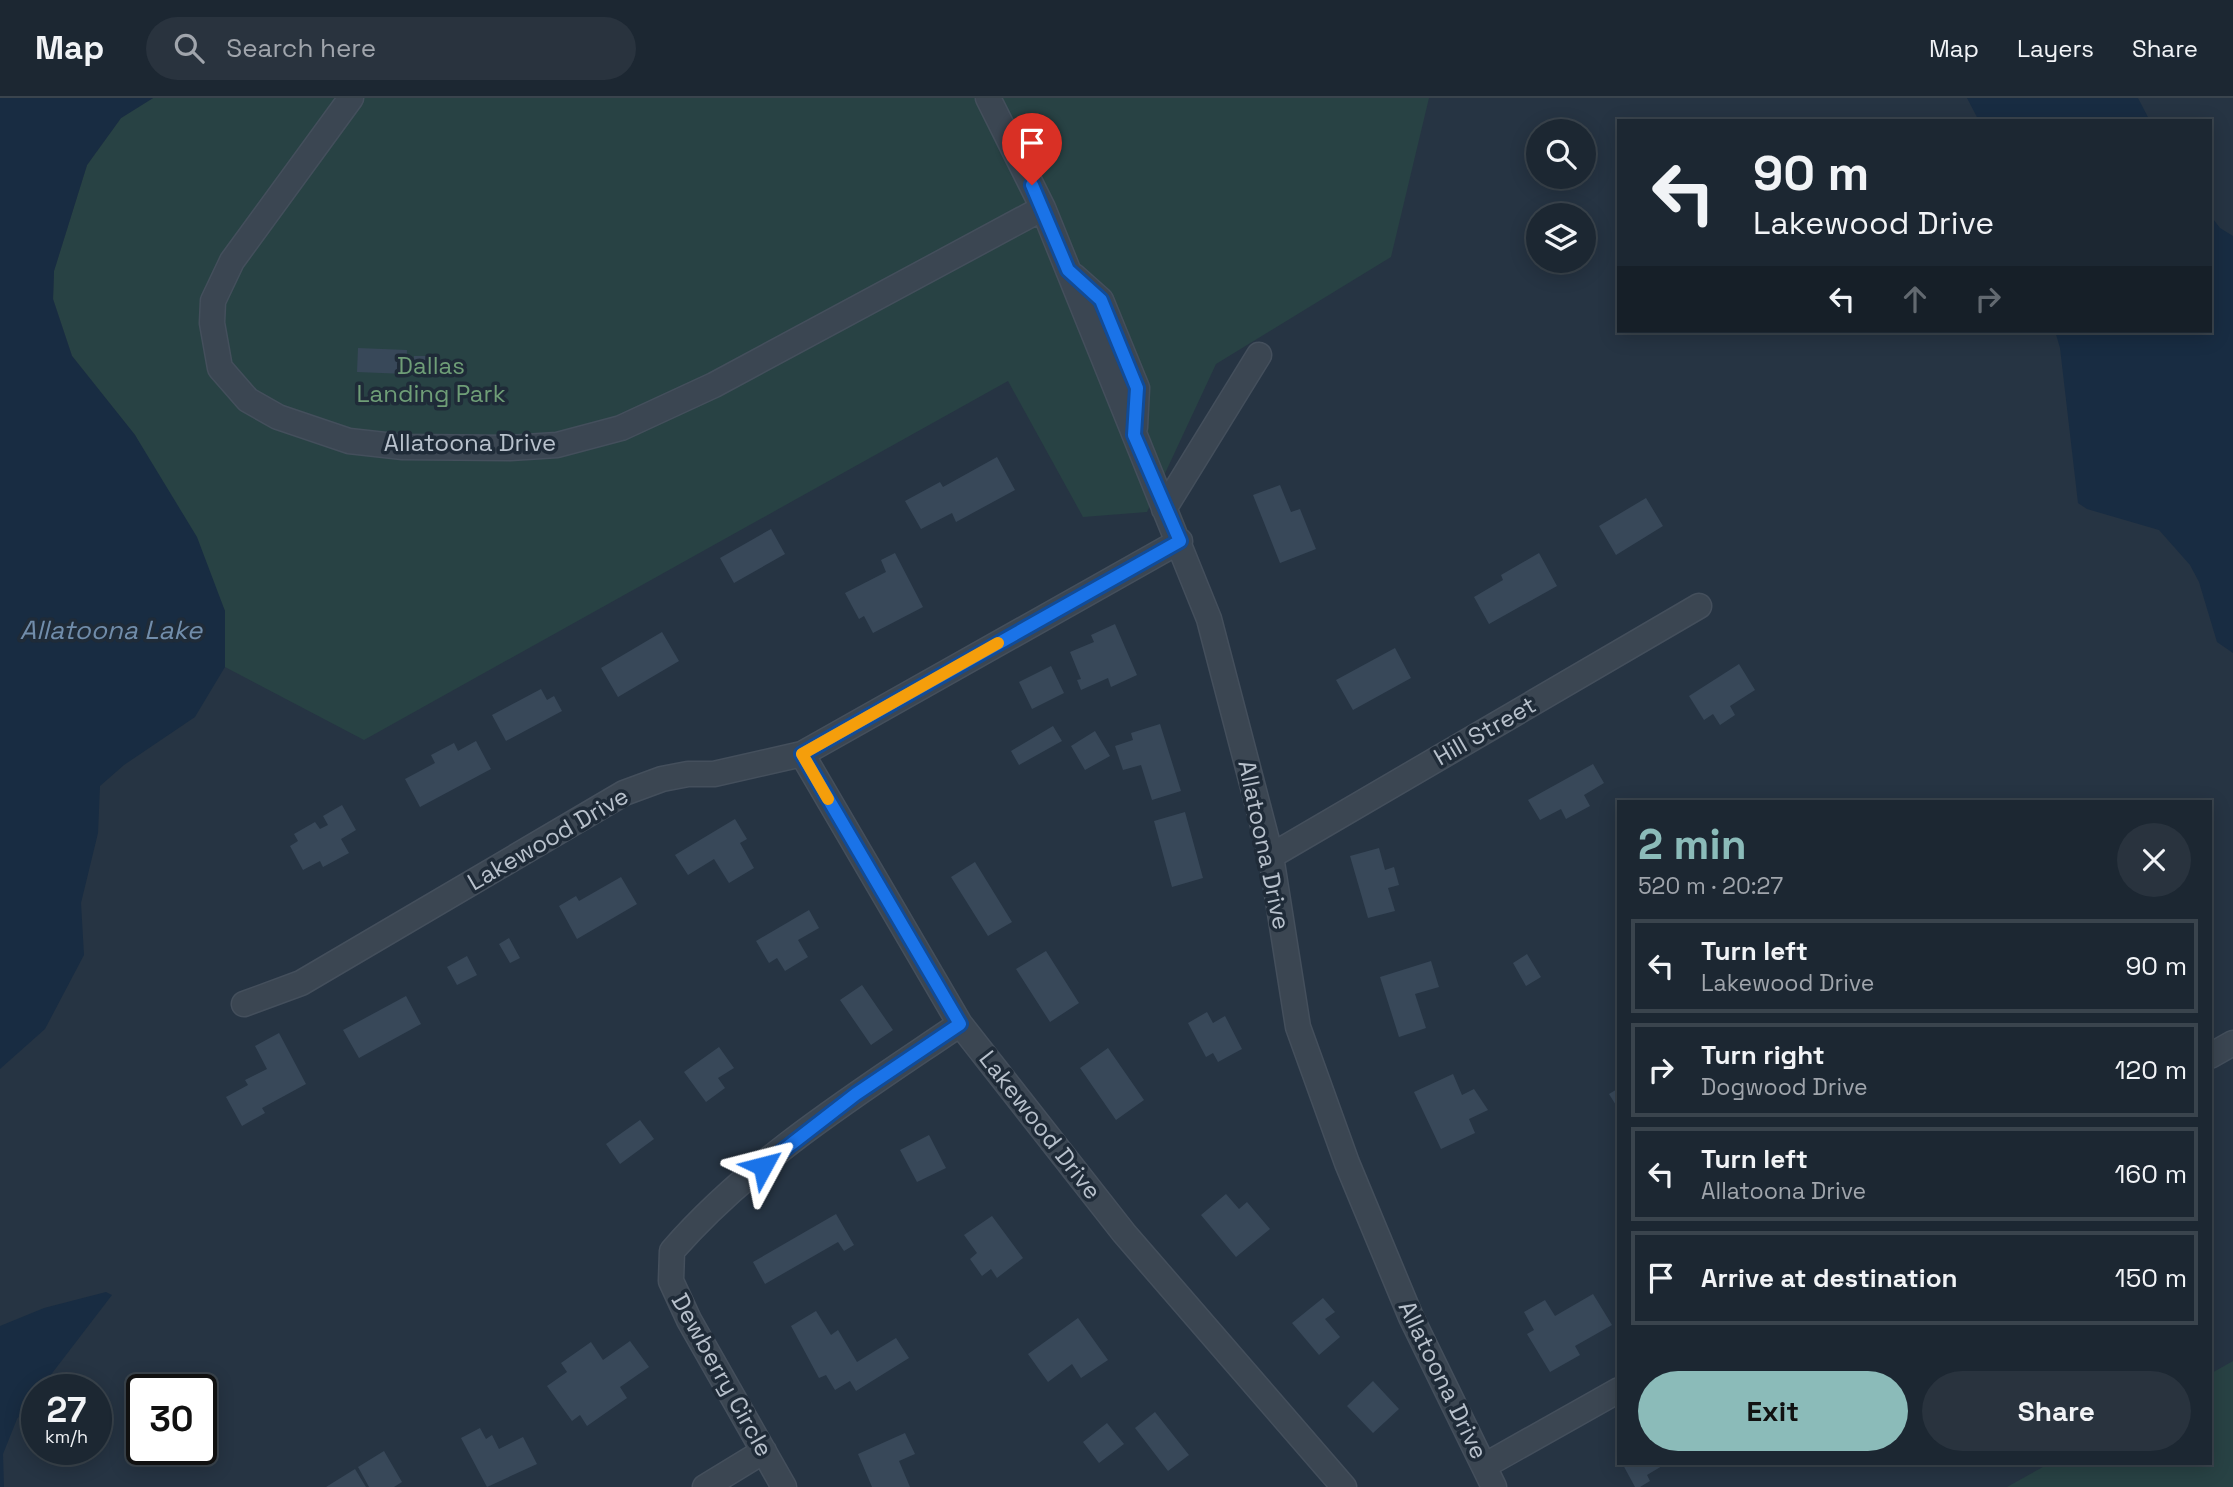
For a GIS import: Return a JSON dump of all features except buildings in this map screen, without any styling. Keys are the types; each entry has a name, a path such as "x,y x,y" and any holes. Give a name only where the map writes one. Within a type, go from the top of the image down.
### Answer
{"street":[{"name":"Allatoona Drive","path":"351,98 232,261 213,301 212,323 220,368 248,400 278,417 349,441 403,447 510,448 557,445 621,428 715,385 1043,208"},
{"name":"Allatoona Drive","path":"988,98 1043,208 1068,270 1101,300 1137,388 1134,435 1180,541 1209,619 1271,856 1298,1027 1347,1163 1411,1317 1489,1476"},
{"path":"1164,509 1259,355"},
{"path":"802,754 1180,541"},
{"name":"Hill Street","path":"1271,856 1699,606"},
{"name":"Lakewood Drive","path":"244,1004 300,983 624,793 662,779 688,774 714,774 802,754 960,1024 1125,1233 1344,1487"},
{"name":"Dewberry Circle","path":"784,1487 689,1320 671,1281 672,1251 704,1214 763,1166 856,1094 960,1024"},
{"path":"2212,1055 2233,1043"},
{"path":"1489,1476 1617,1391"},
{"path":"705,1487 764,1451"}],"green space":[{"name":"Dallas Landing Park","path":"153,98 1429,98 1391,257 1216,364 1147,512 1083,517 1008,381 364,740 225,667 225,611 135,435 72,356 53,299 54,271 87,165 121,118"},
{"path":"2233,1361 2233,1487 2007,1487 2046,1465 2212,1465 2212,1373"}],"water":[{"name":"Allatoona Lake","path":"0,98 153,98 121,118 87,165 54,271 53,299 72,356 135,435 197,537 225,611 225,667 195,717 124,765 100,786 98,833 81,903 84,955 45,1029 0,1069"},
{"path":"1967,98 2138,98 2149,119 1978,119"},
{"path":"2212,218 2220,228 2233,236 2233,653 2217,642 2199,582 2190,565 2159,530 2087,509 2078,503 2060,348 2056,333 2212,333"},
{"path":"106,1292 112,1295 51,1374 21,1374 21,1414 3,1454 4,1487 0,1487 0,1326 44,1308"}],"slow traffic":[{"path":"828,799 802,754 998,643"}],"route":[{"path":"763,1166 856,1094 960,1024 802,754 1180,541 1134,435 1137,388 1101,300 1068,270 1032,185"}]}
